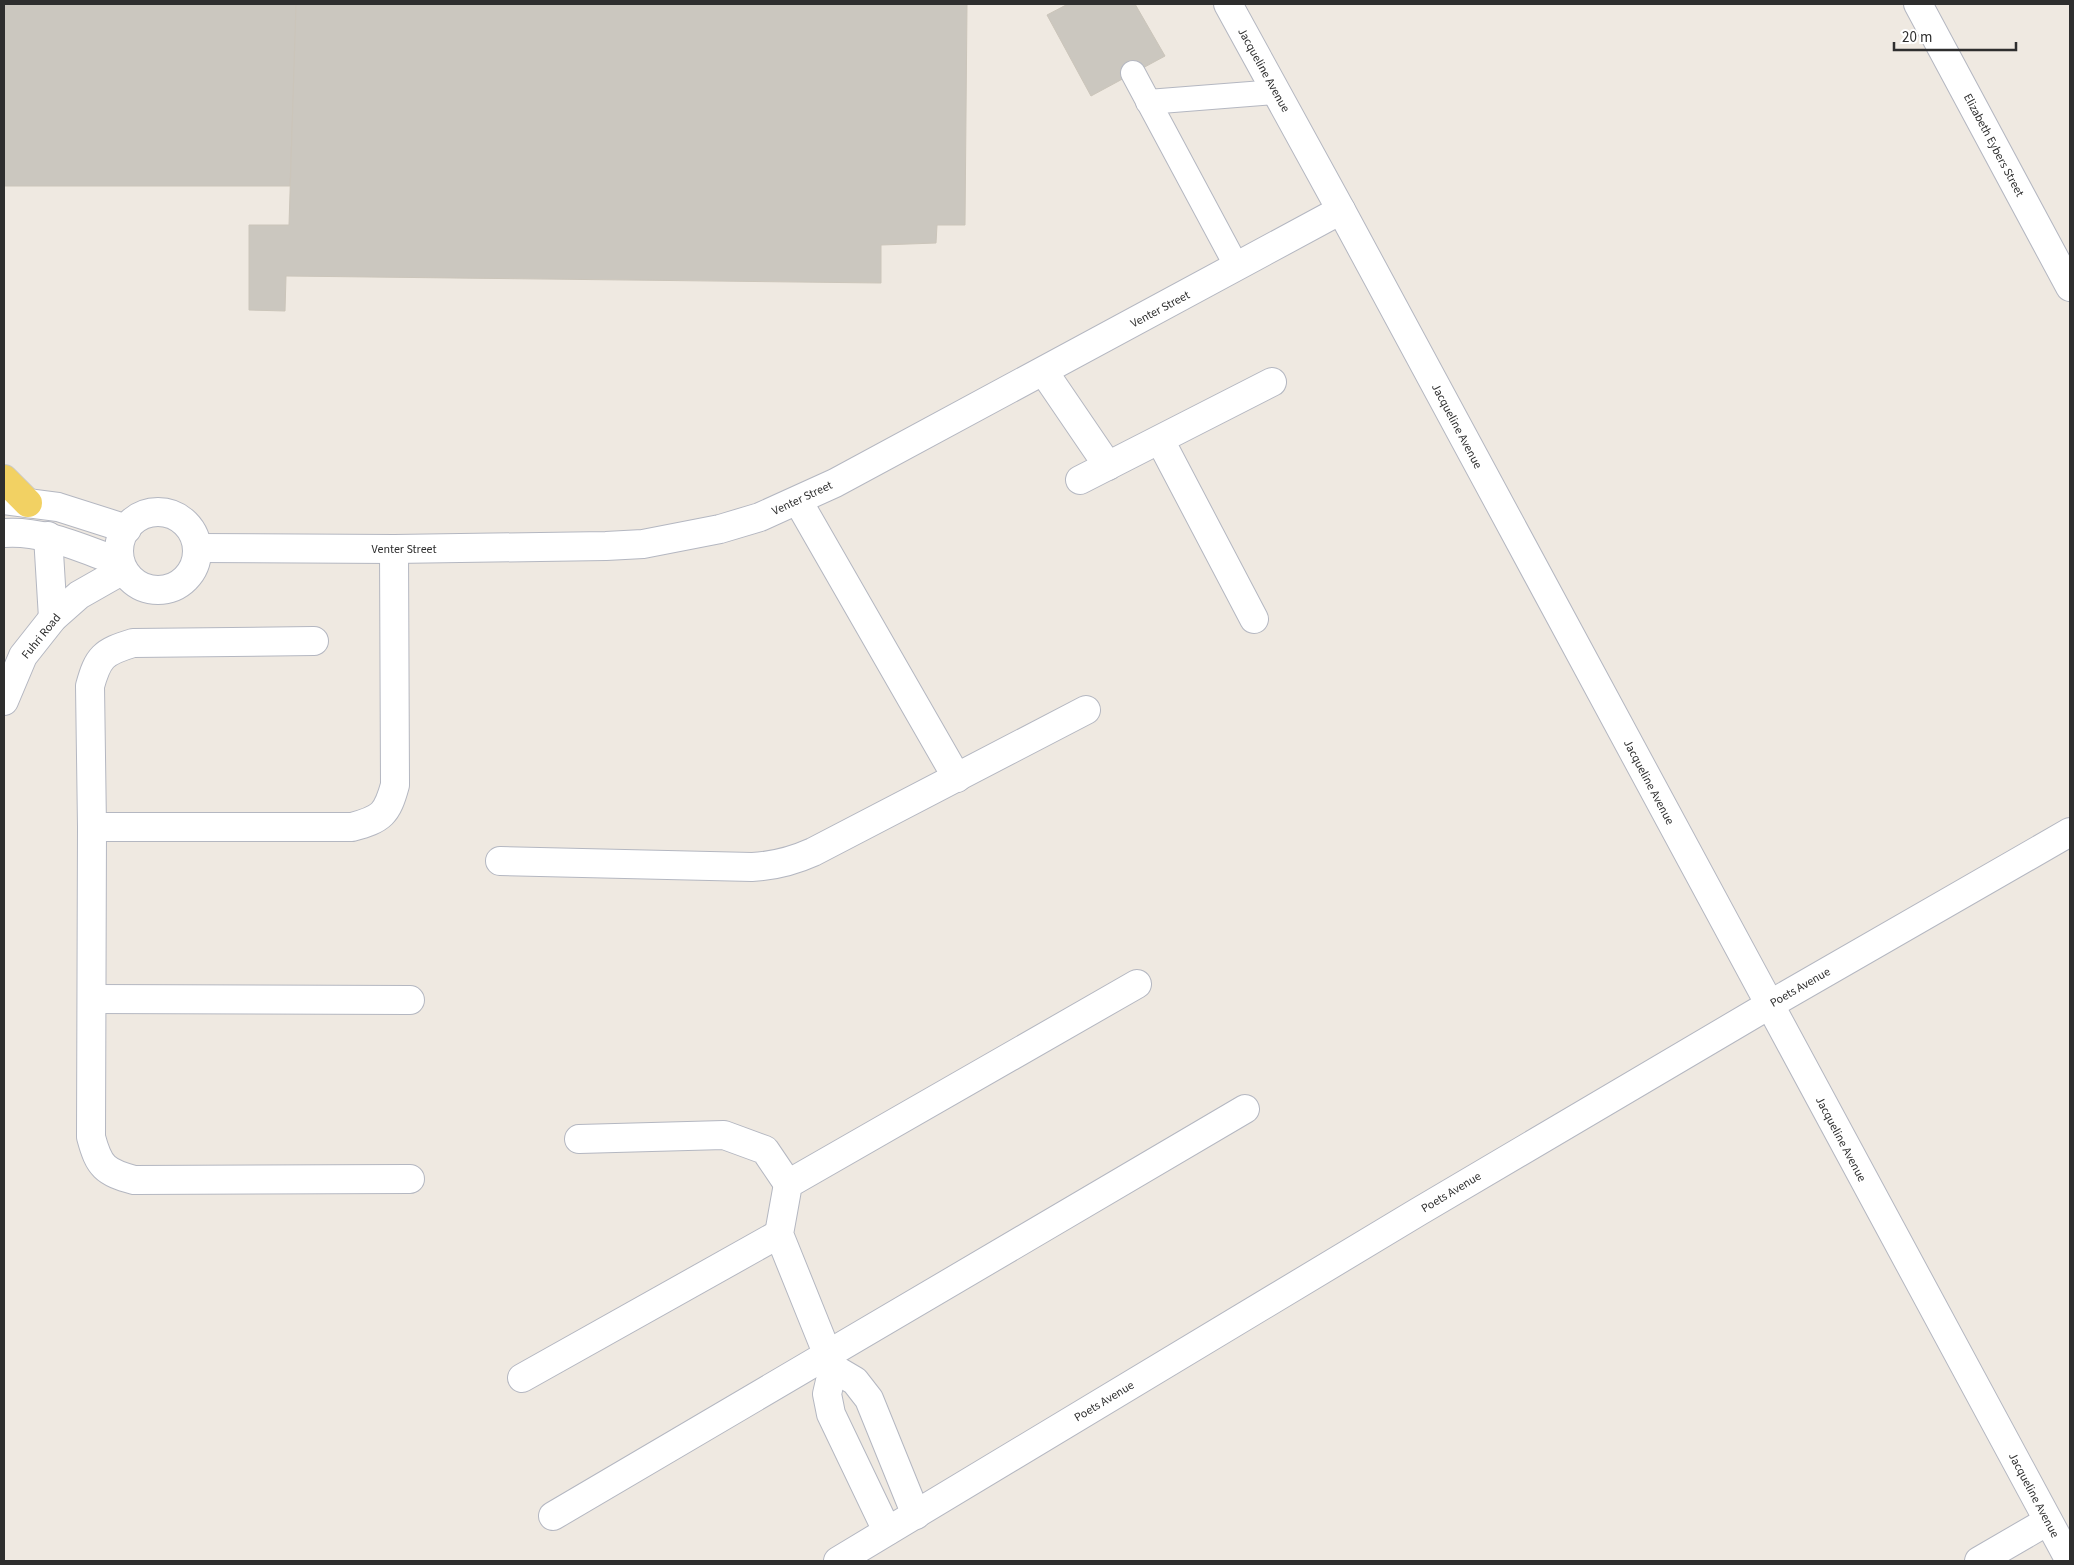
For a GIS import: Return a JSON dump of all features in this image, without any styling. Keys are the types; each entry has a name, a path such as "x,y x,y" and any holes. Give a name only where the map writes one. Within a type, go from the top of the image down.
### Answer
{"main road":[{"path":"4,479 16,501"}],"street":[{"name":"Jacqueline Avenue","path":"1228,4 2070,1561"},
{"name":"Elizabeth Eybers Street","path":"1918,4 2070,287"},
{"name":"Venter Street","path":"197,548 394,549 606,546 643,544 720,529 760,517 798,501 1044,372 1341,210"},
{"path":"1044,372 1108,466"},
{"path":"1080,480 1272,382"},
{"path":"1160,440 1254,619"},
{"path":"16,501 58,507 127,529"},
{"path":"798,501 958,778"},
{"path":"4,533 20,532 48,536 121,566 133,583 146,590 162,591 177,586 189,577 196,563 197,548 188,524 182,518 172,513 147,513 127,529 120,544 121,566"},
{"path":"48,536 53,618"},
{"path":"92,828 352,827 374,822 390,806 395,784 394,549"},
{"name":"Fuhri Road","path":"4,701 23,656 53,618 79,595 121,566"},
{"path":"314,642 133,643 112,649 96,665 90,686 92,828 91,1137 97,1159 113,1174 134,1180 410,1179"},
{"path":"500,861 752,867 773,866 793,861 958,778 1086,710"},
{"name":"Poets Avenue","path":"838,1561 1418,1212 1769,1005 2070,832"},
{"path":"788,1184 1137,984"},
{"path":"92,1000 410,1000"},
{"path":"553,1516 830,1362 1245,1110"},
{"path":"579,1139 724,1135 765,1150 788,1184 779,1234 830,1362 827,1394 831,1414 887,1531"},
{"path":"522,1378 779,1234"},
{"path":"830,1362 855,1381 869,1399 916,1515"},
{"path":"1979,1561 2048,1521"}],"lane":[{"path":"1133,73 1237,267"},
{"path":"1148,102 1276,92"}],"building":[{"path":"4,4 297,4 290,186 4,186"},
{"path":"296,4 967,4 965,225 937,225 936,243 881,245 881,283 286,276 285,311 249,310 249,225 289,225"},
{"path":"1068,4 1135,4 1165,56 1091,96 1047,15"}]}
